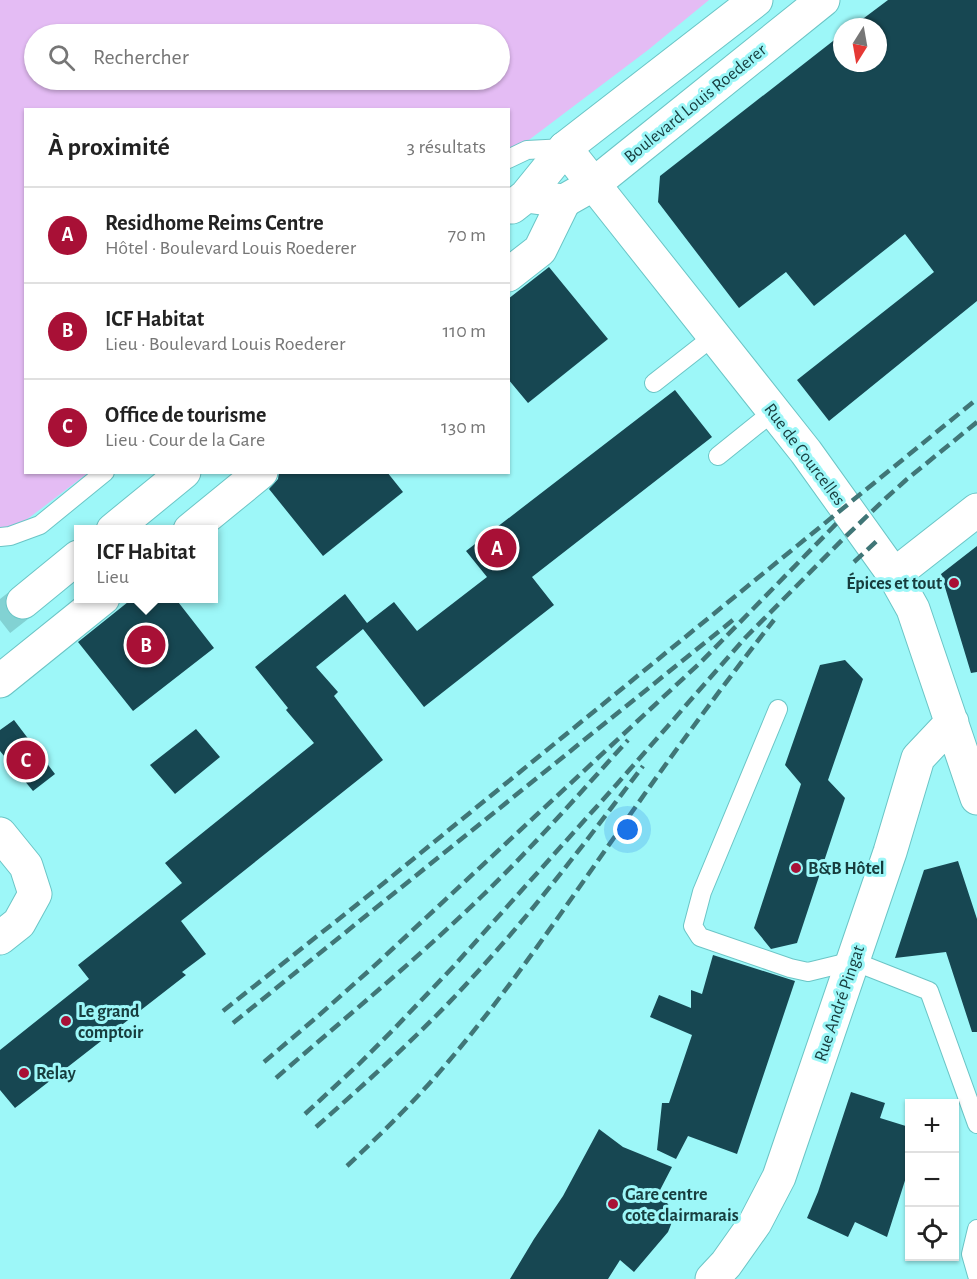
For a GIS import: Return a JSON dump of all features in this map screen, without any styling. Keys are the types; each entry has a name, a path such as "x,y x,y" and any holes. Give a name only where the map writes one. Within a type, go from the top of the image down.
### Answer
{"street":[{"path":"517,203 566,148 756,0"},
{"name":"Boulevard Louis Roederer","path":"564,201 594,184 823,0"},
{"name":"Rue de Courcelles","path":"566,148 806,452 894,575 913,609 963,740 977,798"},
{"path":"510,273 540,250 564,201 517,203"},
{"path":"119,525 182,474"},
{"path":"196,525 259,474"},
{"path":"894,575 977,510"},
{"path":"23,602 74,560"},
{"path":"0,681 97,603"},
{"path":"0,665 32,655"},
{"name":"Rue André Pingat","path":"712,1279 756,1223 779,1177 890,852 918,758 963,740"},
{"path":"0,834 26,866 35,894 19,924 0,939"}],"lane":[{"path":"510,158 527,150 566,148"},
{"path":"654,383 714,336"},
{"path":"718,456 774,411"},
{"path":"0,537 10,536 40,525 103,474"},
{"path":"778,709 702,892 693,926 700,937 790,969 808,972 853,961 930,991 977,1124"},
{"path":"977,1229 971,1254 977,1275"}],"shaded area":[{"path":"0,0 709,0 648,50 510,154 510,108 24,108 24,474 87,474 13,530 0,531"}],"building":[{"path":"888,0 977,0 977,301 829,421 797,380 934,272 905,234 814,306 786,272 739,308 658,202 660,176 833,41 833,72 887,72 887,18 864,18"},
{"path":"549,267 608,339 528,403 510,381 510,297"},
{"path":"675,390 712,437 532,577 554,605 424,707 363,629 316,667 338,692 334,696 383,760 181,921 206,954 182,972 186,975 15,1108 0,1090 0,1050 89,979 78,965 182,883 165,863 314,743 286,710 288,708 255,667 345,594 367,623 394,602 417,631 487,577 466,551"},
{"path":"279,474 389,474 403,492 323,556 269,489 278,479"},
{"path":"977,546 977,672 971,673 941,574"},
{"path":"127,603 179,603 214,648 133,711 78,642"},
{"path":"845,660 863,679 828,780 845,798 797,943 771,949 754,928 801,784 785,765 820,665"},
{"path":"14,720 55,774 33,791 0,751 0,730"},
{"path":"196,729 220,757 175,794 150,765"},
{"path":"958,861 977,919 977,1032 972,1032 946,952 895,958 924,870"},
{"path":"713,955 795,981 737,1154 688,1136 676,1159 657,1150 662,1103 669,1103 692,1035 650,1017 659,995 691,1008 691,990 702,994"},
{"path":"851,1092 885,1103 880,1118 905,1126 905,1181 887,1237 855,1222 848,1237 807,1218 818,1192"},
{"name":"Gare centre cote clairmarais","path":"599,1129 623,1147 672,1167 659,1192 670,1207 672,1214 668,1232 634,1272 620,1260 608,1279 510,1279 563,1196"}],"tunnel":[{"path":"0,620 23,602"}],"railway":[{"path":"223,1011 374,891 977,399"},
{"path":"305,1114 358,1065 453,967 745,638 886,498 977,422"},
{"path":"264,1062 372,968 702,661 838,522"},
{"path":"854,562 879,539"},
{"path":"233,1023 733,620"},
{"path":"347,1166 424,1089 493,1006 536,949 675,751 774,620"},
{"path":"276,1078 406,966 481,897 538,839 628,740"},
{"path":"316,1127 415,1037 494,954 581,848 643,766"}],"place":[{"name":"Residhome Reims Centre","path":"497,548"},
{"name":"Épices et tout","path":"954,583"},
{"name":"ICF Habitat","path":"146,645"},
{"name":"Office de tourisme","path":"26,760"},
{"name":"B&B Hôtel","path":"796,868"},
{"name":"Le grand comptoir","path":"66,1021"},
{"name":"Relay","path":"24,1073"},
{"name":"Gare centre cote clairmarais","path":"613,1204"}]}
